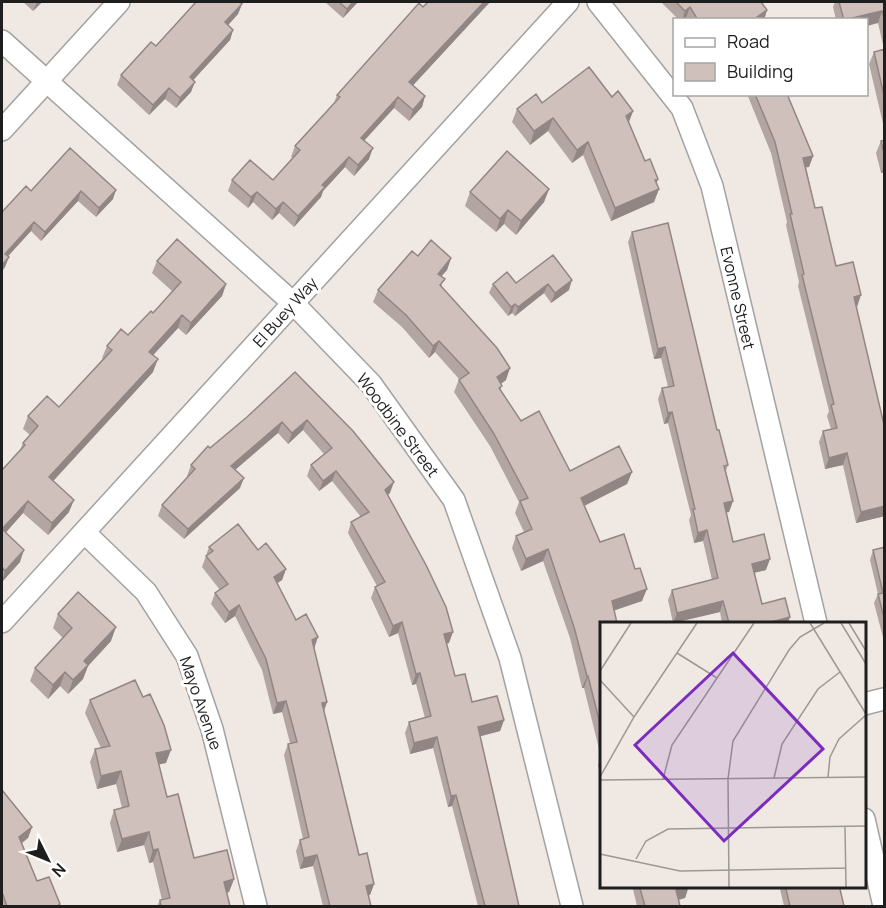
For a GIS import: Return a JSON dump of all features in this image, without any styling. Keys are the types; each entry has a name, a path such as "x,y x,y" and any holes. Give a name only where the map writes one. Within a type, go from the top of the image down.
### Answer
{"street":[{"path":"2,130 119,2"},
{"name":"El Buey Way","path":"2,622 568,2"},
{"name":"Evonne Street","path":"598,2 682,108 712,186 816,622"},
{"name":"Woodbine Street","path":"2,41 293,303 371,384 454,500 510,658 572,906"},
{"name":"Mayo Avenue","path":"84,532 146,592 187,656 212,729 256,906"},
{"path":"865,704 885,699"},
{"path":"865,823 884,906"}],"building":[{"path":"196,2 239,2 242,4 225,22 233,30 190,77 195,82 180,98 169,88 153,105 121,75 151,42 156,46"},
{"path":"339,2 353,2 347,9"},
{"path":"428,2 484,2 409,82 425,96 413,110 398,97 361,138 373,148 358,165 349,157 322,185 325,187 298,216 283,202 276,209 257,192 251,197 232,180 250,160 273,180 300,150 295,146 340,97 337,95 419,3 423,7"},
{"path":"676,2 761,2 767,10 758,18 697,18 690,7 685,11"},
{"path":"839,2 885,2 885,21 882,11 843,18"},
{"path":"885,49 885,100 874,52"},
{"path":"589,67 612,97 618,91 633,111 626,116 645,161 650,159 658,179 655,180 659,189 615,208 588,142 577,150 553,118 534,131 517,109 536,94 542,103"},
{"path":"756,96 788,96 813,156 803,158 815,208 822,207 836,266 853,262 861,295 854,297 885,429 885,506 861,512 847,453 829,458 823,431 837,428 831,405 834,404 802,275 804,274 790,214 792,214 775,142"},
{"path":"885,140 885,157 881,141"},
{"path":"70,148 116,190 99,208 81,191 45,232 34,222 5,254 9,257 2,265 2,212 26,186 31,191"},
{"path":"507,151 549,189 521,221 508,210 500,219 470,192"},
{"path":"668,223 717,430 719,430 728,465 724,466 733,501 724,503 733,542 764,534 770,559 752,564 762,604 785,598 790,617 772,622 729,622 723,601 677,613 672,590 718,578 707,530 698,533 693,509 695,509 672,412 668,413 662,388 674,386 665,347 658,349 632,232"},
{"path":"177,239 226,284 191,323 182,315 149,352 158,359 49,477 74,500 52,523 28,501 2,529 2,470 25,445 23,443 38,426 28,416 47,396 59,407 112,350 107,346 121,329 128,335 151,311 153,313 181,282 157,261"},
{"path":"431,240 451,258 438,274 445,279 440,285 497,348 510,368 497,377 502,386 499,388 521,421 539,411 570,471 619,446 632,472 581,498 600,542 624,534 635,569 640,568 647,589 612,601 617,622 600,622 600,724 574,627 548,549 526,559 516,536 532,529 520,501 528,498 494,434 459,380 469,373 439,341 433,346 406,315 378,290 412,251 418,256"},
{"path":"553,255 572,280 555,293 548,284 518,307 515,304 511,307 493,284 507,272 516,283"},
{"path":"295,372 353,431 394,482 385,490 446,607 453,632 444,634 455,676 465,674 472,702 497,696 504,720 478,727 519,906 485,906 456,795 451,796 437,737 414,743 409,722 431,716 420,673 416,674 402,622 393,626 375,587 385,582 351,522 369,512 336,471 323,481 311,465 332,448 307,420 292,433 282,422 231,466 244,478 188,529 162,505 195,469 191,465 208,446 210,448 247,417"},
{"path":"238,524 258,550 266,543 286,569 274,577 296,620 306,614 318,637 312,640 327,702 322,703 359,855 367,853 374,884 366,886 371,906 330,906 317,855 304,858 300,840 309,837 288,744 297,742 286,701 277,703 266,659 239,605 229,612 215,593 228,584 206,556 213,551 209,547"},
{"path":"2,529 24,550 5,571 2,567"},
{"path":"885,547 885,622 878,594 883,593 873,550"},
{"path":"78,592 116,627 84,661 88,665 73,680 65,672 53,685 35,668 72,628 58,614"},
{"path":"135,680 143,697 150,694 164,725 171,750 156,753 167,797 178,794 194,858 227,850 234,879 224,882 230,906 161,906 160,900 170,898 158,849 153,850 149,832 122,839 114,810 129,806 121,771 101,776 95,749 110,746 90,700"},
{"path":"2,790 32,827 19,837 37,881 49,877 60,904 57,906 7,906 2,892"},
{"path":"640,887 686,887 676,890 680,906 645,906"},
{"path":"785,887 839,887 844,906 790,906"}]}
